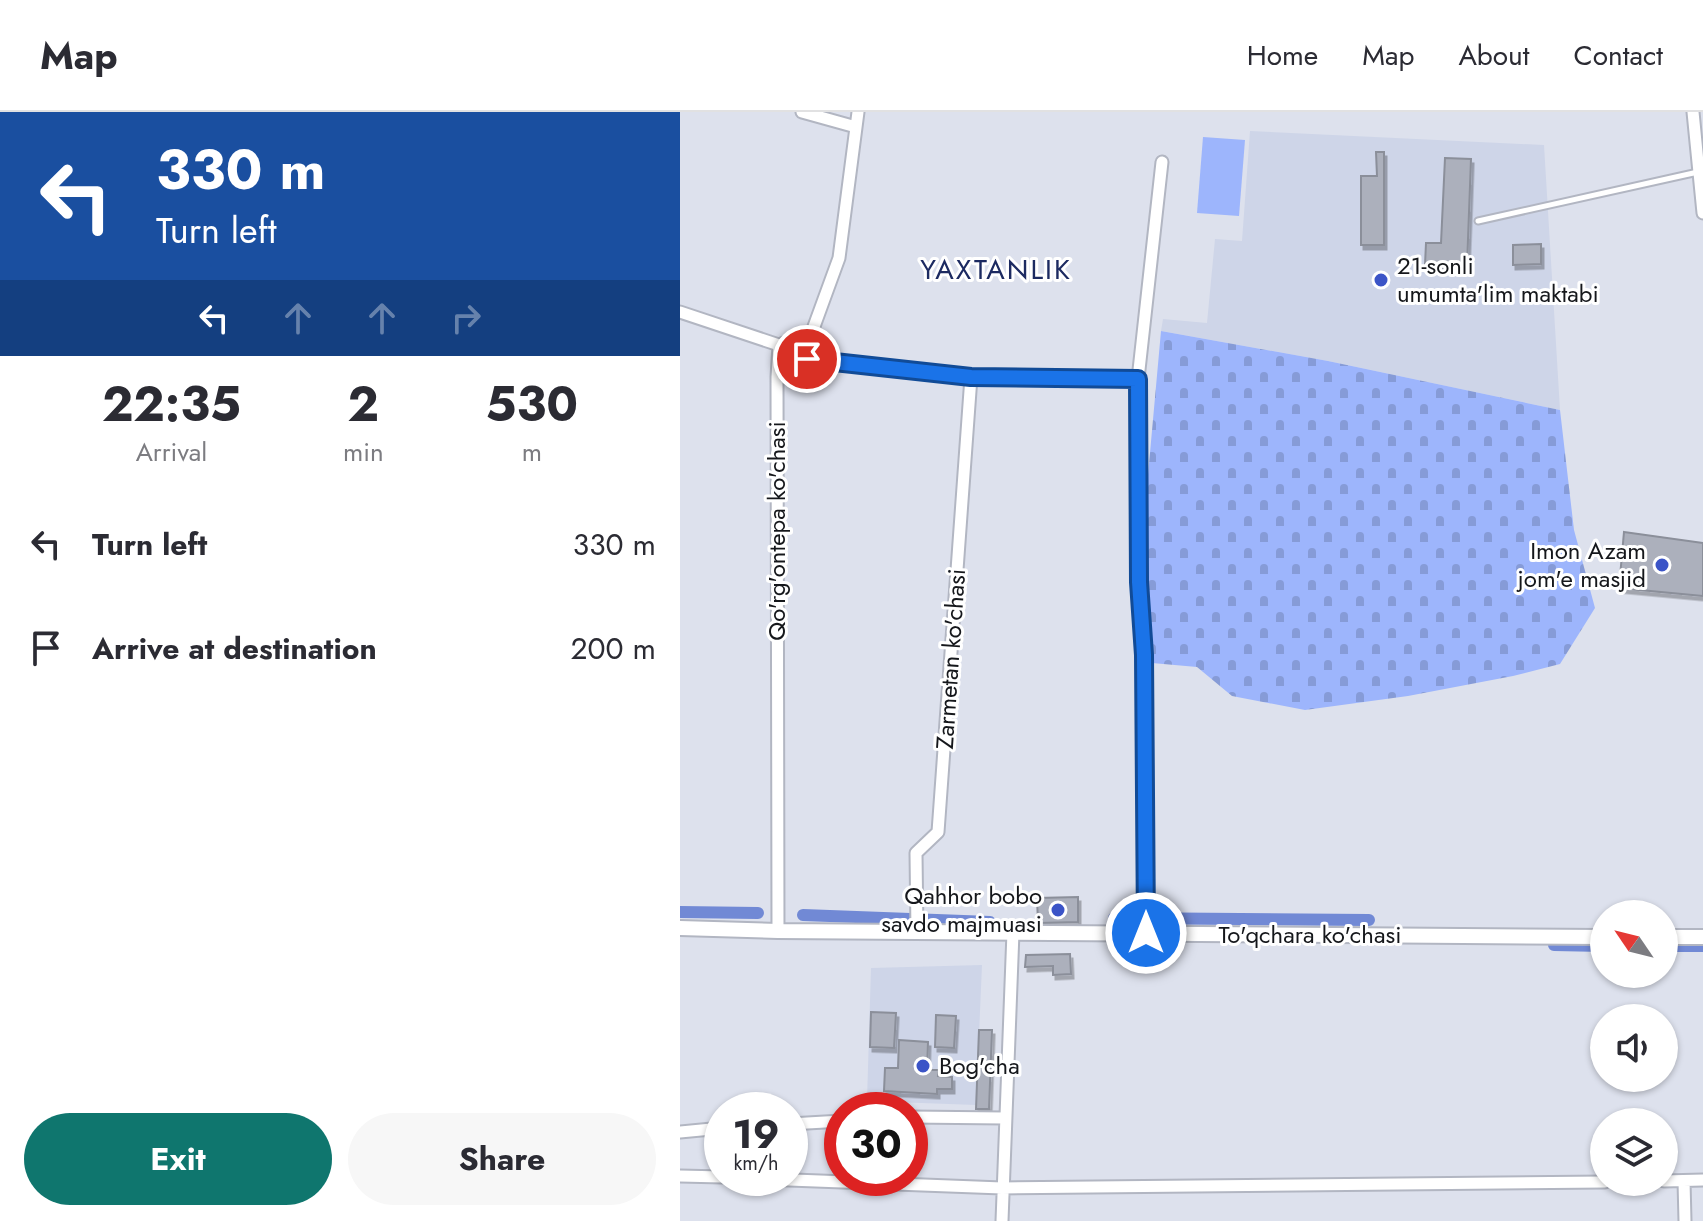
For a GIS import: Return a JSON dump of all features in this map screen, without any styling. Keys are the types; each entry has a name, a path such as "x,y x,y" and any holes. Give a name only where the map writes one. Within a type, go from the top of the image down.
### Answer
{"street":[{"path":"802,112 856,127"},
{"path":"779,345 812,332 839,258 858,112"},
{"path":"1693,112 1703,213"},
{"path":"1146,933 1138,379 1162,162"},
{"path":"680,312 779,345 807,359 971,377 1138,379"},
{"name":"Qo'rg'ontepa ko'chasi","path":"778,931 779,345"},
{"name":"Zarmetan ko'chasi","path":"917,932 916,853 938,832 971,377"},
{"name":"To'qchara ko'chasi","path":"680,928 1590,937"},
{"path":"1002,1221 1013,932"},
{"path":"1678,937 1703,937"},
{"path":"928,1117 1004,1118"},
{"path":"680,1132 704,1130"},
{"path":"680,1176 704,1177"},
{"path":"1678,1181 1703,1180"},
{"path":"808,1181 1002,1188 1590,1182"},
{"path":"1684,1181 1685,1221"}],"lane":[{"path":"1478,221 1699,172"}],"shaded area":[{"name":"21-sonli umumta'lim maktabi","path":"1250,131 1544,145 1560,410 1328,361 1161,331 1163,319 1207,323 1215,239 1242,241"},
{"name":"Bog'cha","path":"982,965 976,1105 928,1103 928,1092 867,1092 871,968"}],"green space":[{"path":"1203,137 1245,140 1239,216 1197,213"},
{"path":"1161,331 1328,361 1560,410 1574,530 1595,608 1560,664 1408,696 1305,710 1232,696 1197,667 1152,663 1145,508"}],"building":[{"path":"1376,152 1384,152 1384,245 1361,245 1361,176 1377,176"},
{"path":"1445,158 1471,159 1467,266 1425,265 1426,243 1441,243"},
{"path":"1541,244 1541,264 1513,265 1513,245"},
{"name":"Imon Azam jom'e masjid","path":"1624,532 1703,543 1703,596 1619,588"},
{"name":"Qahhor bobo savdo majmuasi","path":"1078,897 1078,922 1038,923 1037,898"},
{"path":"1070,954 1071,974 1053,975 1053,966 1025,967 1026,955"},
{"path":"871,1012 896,1013 894,1048 870,1047"},
{"path":"936,1015 956,1016 954,1048 935,1047"},
{"path":"979,1030 992,1030 989,1109 976,1109"},
{"path":"899,1040 928,1042 927,1070 939,1070 938,1076 952,1077 952,1089 937,1089 937,1094 884,1091 885,1068 898,1068"}],"waterway":[{"path":"680,912 758,913"},
{"path":"803,915 990,922"},
{"path":"1114,918 1369,920"},
{"path":"1554,945 1590,946"},
{"path":"1678,946 1703,946"}],"place":[{"name":"21-sonli umumta'lim maktabi","path":"1381,280"},
{"name":"Imon Azam jom'e masjid","path":"1662,565"},
{"name":"Qahhor bobo savdo majmuasi","path":"1058,910"},
{"name":"Bog'cha","path":"923,1066"}],"district":[{"name":"YAXTANLIK","path":"996,269"}],"route":[{"path":"807,359 971,377 1138,379 1146,933"}]}
